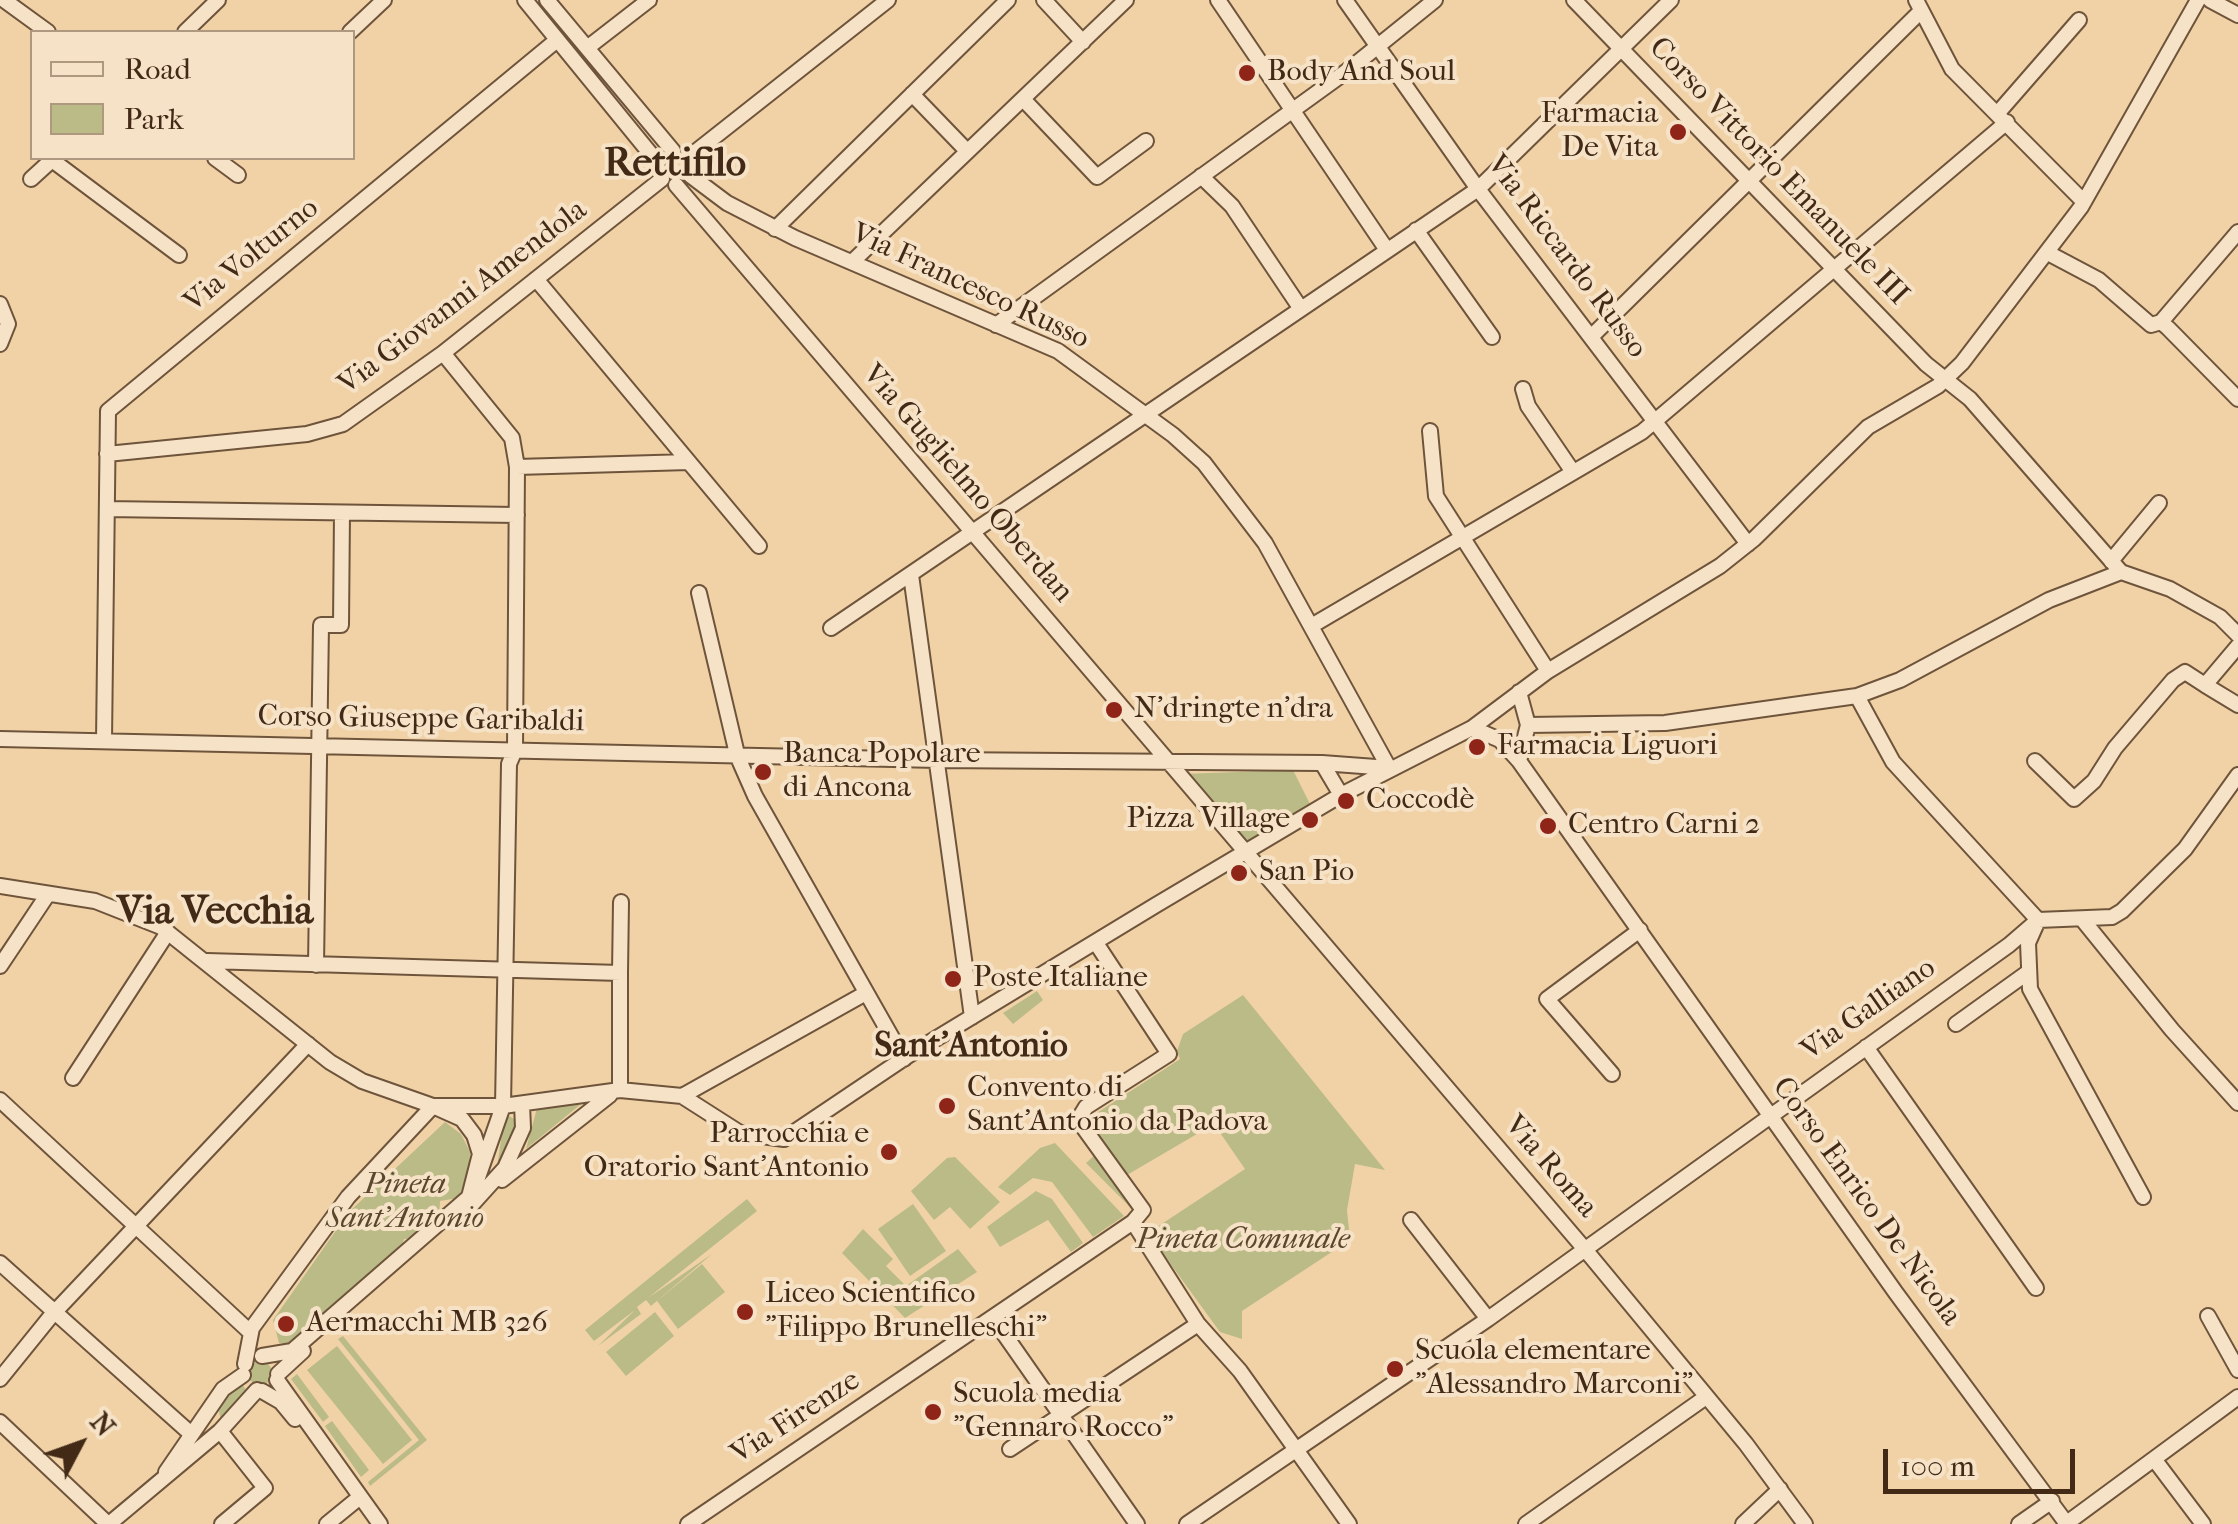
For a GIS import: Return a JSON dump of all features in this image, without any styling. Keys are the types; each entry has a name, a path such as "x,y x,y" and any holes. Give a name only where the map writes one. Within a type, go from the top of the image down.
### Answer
{"street":[{"path":"4,0 45,30"},
{"path":"187,30 218,0"},
{"path":"352,30 384,0"},
{"path":"525,0 658,163 669,182"},
{"path":"547,0 674,150 689,157"},
{"path":"587,48 649,0"},
{"path":"689,157 888,0"},
{"path":"775,229 1008,0"},
{"path":"1044,0 1083,42"},
{"path":"852,262 1126,0"},
{"path":"1218,0 1388,250"},
{"name":"Via Riccardo Russo","path":"1345,0 1478,189 1593,335 1748,544"},
{"path":"996,324 1293,110 1435,0"},
{"name":"Corso Vittorio Emanuele III","path":"1574,0 1926,364 1946,377 2116,566"},
{"path":"831,628 974,535 1478,189 1671,0"},
{"path":"311,1432 301,1427 281,1402 259,1390 244,1370 251,1330 348,1197 434,1106 502,1106 620,1090 682,1096 740,1132 784,1139 972,1017 1341,795 1472,728 1548,671 1748,544 1868,427 1946,377 2048,253 2084,202 2198,0"},
{"path":"2210,0 2238,15"},
{"path":"1593,335 1750,181 1918,6 1952,69 2084,202"},
{"path":"1313,625 1655,422 1837,269 2002,118 2079,20"},
{"name":"Via Volturno","path":"104,741 108,412 557,40"},
{"path":"912,94 967,151"},
{"path":"1023,99 1098,177 1146,141"},
{"path":"658,163 674,150"},
{"path":"689,157 691,176"},
{"path":"30,179 52,160"},
{"path":"54,160 179,254"},
{"path":"218,160 238,175"},
{"name":"Via Giovanni Amendola","path":"108,454 307,434 343,424 669,182 691,176"},
{"name":"Via Francesco Russo","path":"691,176 726,203 775,229 1058,351 1148,414 1204,463 1242,510 1313,625 1390,768"},
{"path":"1201,176 1232,206 1301,309"},
{"name":"Via Guglielmo Oberdan","path":"669,182 1244,853"},
{"path":"710,226 726,203"},
{"path":"1416,230 1492,337"},
{"path":"2048,253 2098,280 2150,325 2161,322 2238,232"},
{"path":"536,279 759,546"},
{"path":"0,304 8,324 0,344"},
{"path":"2161,322 2238,399"},
{"path":"443,353 512,438 517,467 515,750 509,764 502,1106 476,1195"},
{"path":"1523,389 1528,406 1573,472"},
{"path":"1430,432 1436,496 1548,671"},
{"path":"517,467 689,462"},
{"path":"1528,725 1665,723 1857,696 1900,680 2116,566 2159,502"},
{"path":"107,509 516,515"},
{"path":"316,965 322,625 342,625 342,513"},
{"path":"2116,566 2170,589 2220,617 2238,635"},
{"path":"911,575 972,1017"},
{"path":"699,593 737,754 755,796 904,1059"},
{"path":"2205,685 2238,646"},
{"path":"2036,761 2074,800 2094,781 2115,748 2173,680 2185,672 2238,705"},
{"path":"1519,692 1528,725 1519,761"},
{"path":"1857,696 1893,762 2038,920"},
{"name":"Corso Enrico De Nicola","path":"1472,728 1500,740 1519,761 1769,1115 2067,1524"},
{"name":"Corso Giuseppe Garibaldi","path":"0,739 934,760 1322,763 1390,768"},
{"path":"1322,763 1341,795"},
{"path":"2038,920 2112,917 2122,911 2185,849 2238,775"},
{"name":"Via Roma","path":"1244,853 1583,1247 1780,1489 1804,1524"},
{"path":"0,886 94,901 168,932 308,1044 362,1081 457,1116 474,1135 480,1162 476,1195"},
{"path":"0,966 48,894"},
{"path":"620,902 620,1090"},
{"path":"2082,918 2172,1030 2238,1103"},
{"path":"2038,920 2028,944 2030,989 2143,1197"},
{"name":"Via Galliano","path":"1187,1524 1488,1319 2038,920"},
{"path":"1612,1074 1547,1000 1640,930"},
{"path":"74,1078 168,932"},
{"path":"1096,942 1169,1054 1086,1107 1078,1120 1143,1210 1133,1222 1198,1324 1297,1448 1350,1524"},
{"path":"207,962 620,973"},
{"path":"1956,1024 2027,972"},
{"path":"682,1096 866,993"},
{"path":"0,1378 54,1314 308,1044"},
{"path":"1866,1047 2036,1288"},
{"path":"166,1473 190,1433 244,1370 262,1356 292,1351 476,1195 568,1124 620,1090"},
{"path":"0,1100 251,1330"},
{"path":"0,1422 108,1524 220,1431 259,1390 498,1179 524,1124 522,1104"},
{"path":"1411,1220 1488,1319"},
{"name":"Via Firenze","path":"688,1524 709,1518 1133,1222"},
{"path":"0,1263 190,1433"},
{"path":"2208,1316 2238,1370"},
{"path":"992,1318 1137,1524"},
{"path":"1010,1449 1198,1324"},
{"path":"262,1356 276,1364 277,1377 311,1432 380,1524"},
{"path":"1526,1524 1706,1397"},
{"path":"2067,1524 2238,1398"},
{"path":"220,1431 265,1488 222,1524"},
{"path":"2154,1459 2202,1524"},
{"path":"1743,1524 1780,1489"},
{"path":"327,1524 360,1497"},
{"path":"2025,1522 2052,1501"}],"green space":[{"path":"1293,770 1311,806 1244,845 1182,774"},
{"path":"1037,991 1043,1000 1013,1024 1003,1013"},
{"name":"Pineta Comunale","path":"1243,995 1385,1170 1355,1164 1347,1210 1350,1240 1242,1311 1242,1339 1220,1332 1148,1233 1245,1169 1214,1124 1127,1175 1086,1120 1180,1059 1177,1051 1183,1034"},
{"path":"581,1104 526,1149 537,1108"},
{"path":"509,1116 519,1122 497,1167 504,1120"},
{"name":"Pineta Sant'Antonio","path":"445,1122 461,1134 470,1152 469,1175 458,1198 440,1201 439,1217 415,1238 404,1239 399,1254 288,1344 279,1343 273,1320 349,1212"},
{"path":"1055,1143 1124,1216 1093,1237 1052,1182 1033,1178 1010,1195 998,1187 1040,1148"},
{"path":"1096,1154 1135,1206 1132,1209 1086,1163"},
{"path":"955,1157 1000,1202 970,1229 950,1207 934,1220 911,1191 947,1158"},
{"path":"1036,1191 1052,1199 1083,1243 1071,1252 1048,1220 1000,1247 987,1227"},
{"path":"747,1199 757,1211 648,1298 712,1254 651,1306 646,1300 637,1307 641,1314 598,1346 635,1310 594,1341 585,1330"},
{"path":"913,1204 946,1251 910,1276 878,1229"},
{"path":"863,1229 893,1259 886,1266 906,1286 958,1249 977,1272 905,1318 842,1253"},
{"path":"702,1264 725,1292 678,1329 657,1301"},
{"path":"655,1312 674,1336 626,1376 606,1352"},
{"path":"343,1336 427,1440 370,1486 368,1482 419,1440 338,1339"},
{"path":"337,1346 412,1440 383,1464 307,1370"},
{"path":"260,1361 272,1373 260,1385 248,1373"},
{"path":"297,1374 329,1417 323,1422 291,1379"},
{"path":"240,1382 248,1392 221,1421 218,1407"},
{"path":"332,1421 369,1470 361,1477 325,1426"}],"place":[{"name":"Body And Soul","path":"1247,73"},
{"name":"Farmacia De Vita","path":"1678,132"},
{"name":"N'dringte n'dra","path":"1114,710"},
{"name":"Farmacia Liguori","path":"1477,747"},
{"name":"Banca Popolare di Ancona","path":"763,772"},
{"name":"Coccodè","path":"1346,801"},
{"name":"Pizza Village","path":"1310,820"},
{"name":"Centro Carni 2","path":"1548,826"},
{"name":"San Pio","path":"1239,873"},
{"name":"Poste Italiane","path":"953,979"},
{"name":"Convento di Sant'Antonio da Padova","path":"947,1106"},
{"name":"Parrocchia e Oratorio Sant'Antonio","path":"889,1152"},
{"name":"Liceo Scientifico \"Filippo Brunelleschi\"","path":"745,1312"},
{"name":"Aermacchi MB 326","path":"286,1324"},
{"name":"Scuola elementare \"Alessandro Marconi\"","path":"1395,1369"},
{"name":"Scuola media \"Gennaro Rocco\"","path":"933,1412"}],"district":[{"name":"Rettifilo","path":"675,165"},
{"name":"Via Vecchia","path":"215,913"},
{"name":"Sant'Antonio","path":"971,1047"}]}
